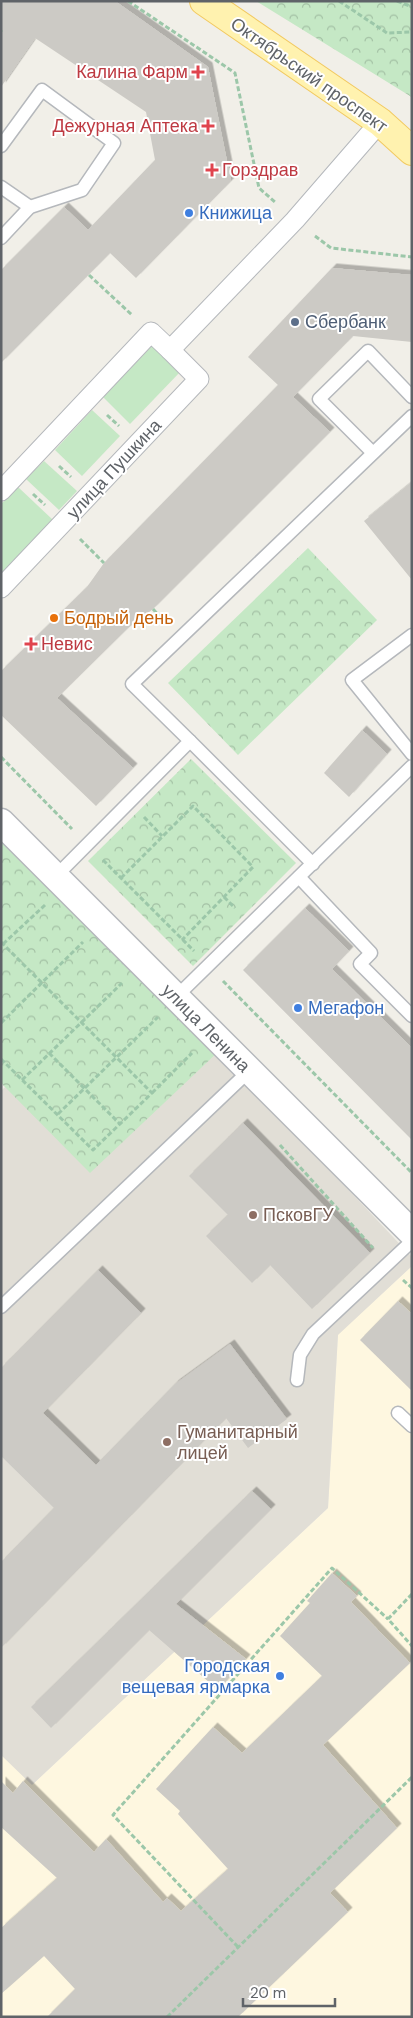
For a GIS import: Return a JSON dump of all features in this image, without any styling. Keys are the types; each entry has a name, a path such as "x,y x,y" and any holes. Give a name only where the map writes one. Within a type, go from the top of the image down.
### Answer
{"main road":[{"name":"Октябрьский проспект","path":"204,1 380,122 412,151"}],"street":[{"path":"170,350 295,220 380,122"},
{"path":"1,491 151,332"},
{"name":"улица Пушкина","path":"1,588 199,378 151,332"},
{"name":"улица Ленина","path":"1,822 412,1233"}],"lane":[{"path":"1,146 42,90 114,143 82,190 30,207 1,238"},
{"path":"1,187 30,207"},
{"path":"372,452 319,399 368,351 412,396"},
{"path":"313,864 132,684 372,452 412,416"},
{"path":"412,635 352,680 412,754"},
{"path":"56,877 190,741"},
{"path":"176,997 412,766"},
{"path":"299,877 371,953 360,964 412,1016"},
{"path":"1,1307 249,1070"},
{"path":"298,1380 300,1355 312,1334 412,1241"},
{"path":"398,1414 412,1426"}],"path":[{"path":"128,1 235,72 259,188 295,220 331,248 412,257"},
{"path":"339,1 387,33 412,32"},
{"path":"397,1 412,7"},
{"path":"89,275 151,332"},
{"path":"90,398 138,443"},
{"path":"42,448 89,495"},
{"path":"15,476 64,522 104,564"},
{"path":"121,878 193,806 253,867 182,940"},
{"path":"46,903 2,943 152,1093"},
{"path":"1,1023 84,941"},
{"path":"22,1080 123,981"},
{"path":"58,1114 159,1016"},
{"path":"1,1059 92,1150 193,1052"},
{"path":"49,1054 120,1124"},
{"path":"238,1947 114,1816 332,1568 388,1619 412,1646"},
{"path":"388,1619 412,1594"},
{"path":"168,2017 412,1777"}],"shaded area":[{"name":"Гуманитарный лицей","path":"218,1052 412,1257 412,1266 338,1335 328,1508 32,1785 1,1755 1,1091 5,1087 195,1073"},
{"name":"Городская вещевая ярмарка","path":"412,1266 412,1577 410,1579 412,1582 412,2017 1,2017 1,1755 33,1784 328,1508 338,1334"}],"green space":[{"path":"256,1 412,1 412,98 410,96"},
{"path":"153,345 181,371 130,424 103,397"},
{"path":"92,410 120,436 82,476 55,450"},
{"path":"44,461 77,491 59,510 26,479"},
{"path":"18,487 53,520 1,574 1,504"},
{"path":"308,548 377,620 238,755 168,683"},
{"path":"191,759 296,863 193,966 88,861"},
{"path":"1,833 218,1052 90,1173 1,1083"}],"building":[{"path":"1,1 115,1 208,67 231,181 136,278 110,253 1,363 1,270 64,207 88,230 155,160 146,112 35,38 1,87"},
{"path":"332,268 412,275 412,342 353,336 293,397 330,432 153,609 128,628 57,698 133,768 96,806 1,715 1,671 87,587 104,563 278,385 248,357"},
{"path":"412,482 412,580 364,521"},
{"path":"362,730 387,754 349,797 324,773"},
{"path":"305,908 349,951 332,969 412,1048 412,1140 243,970"},
{"path":"243,1123 370,1253 312,1309 270,1265 252,1283 206,1236 228,1215 189,1176"},
{"path":"98,1270 141,1313 43,1413 96,1465 175,1384 230,1344 287,1419 248,1448 226,1418 1,1648 1,1562 54,1508 1,1456 1,1368"},
{"path":"398,1301 412,1314 412,1391 360,1340"},
{"path":"252,1491 271,1509 176,1604 246,1659 218,1690 149,1630 51,1728 31,1707"},
{"path":"332,1573 357,1596 351,1602 410,1663 323,1745 397,1828 330,1893 348,1912 238,2017 47,2017 75,1989 44,1956 1,1994 1,1928 57,1878 1,1827 1,1781 13,1793 23,1781 94,1852 106,1839 163,1902 167,1898 181,1911 228,1869 178,1814 180,1811 156,1789 213,1727 242,1753 322,1676 280,1636 310,1603 307,1601"}],"place":[{"name":"Калина Фарм","path":"198,72"},
{"name":"Дежурная Аптека","path":"208,126"},
{"name":"Горздрав","path":"212,170"},
{"name":"Книжица","path":"189,213"},
{"name":"Сбербанк","path":"295,322"},
{"name":"Бодрый день","path":"54,618"},
{"name":"Невис","path":"31,644"},
{"name":"Мегафон","path":"298,1008"},
{"name":"ПсковГУ","path":"253,1215"},
{"name":"Гуманитарный лицей","path":"167,1442"},
{"name":"Городская вещевая ярмарка","path":"280,1676"}]}
